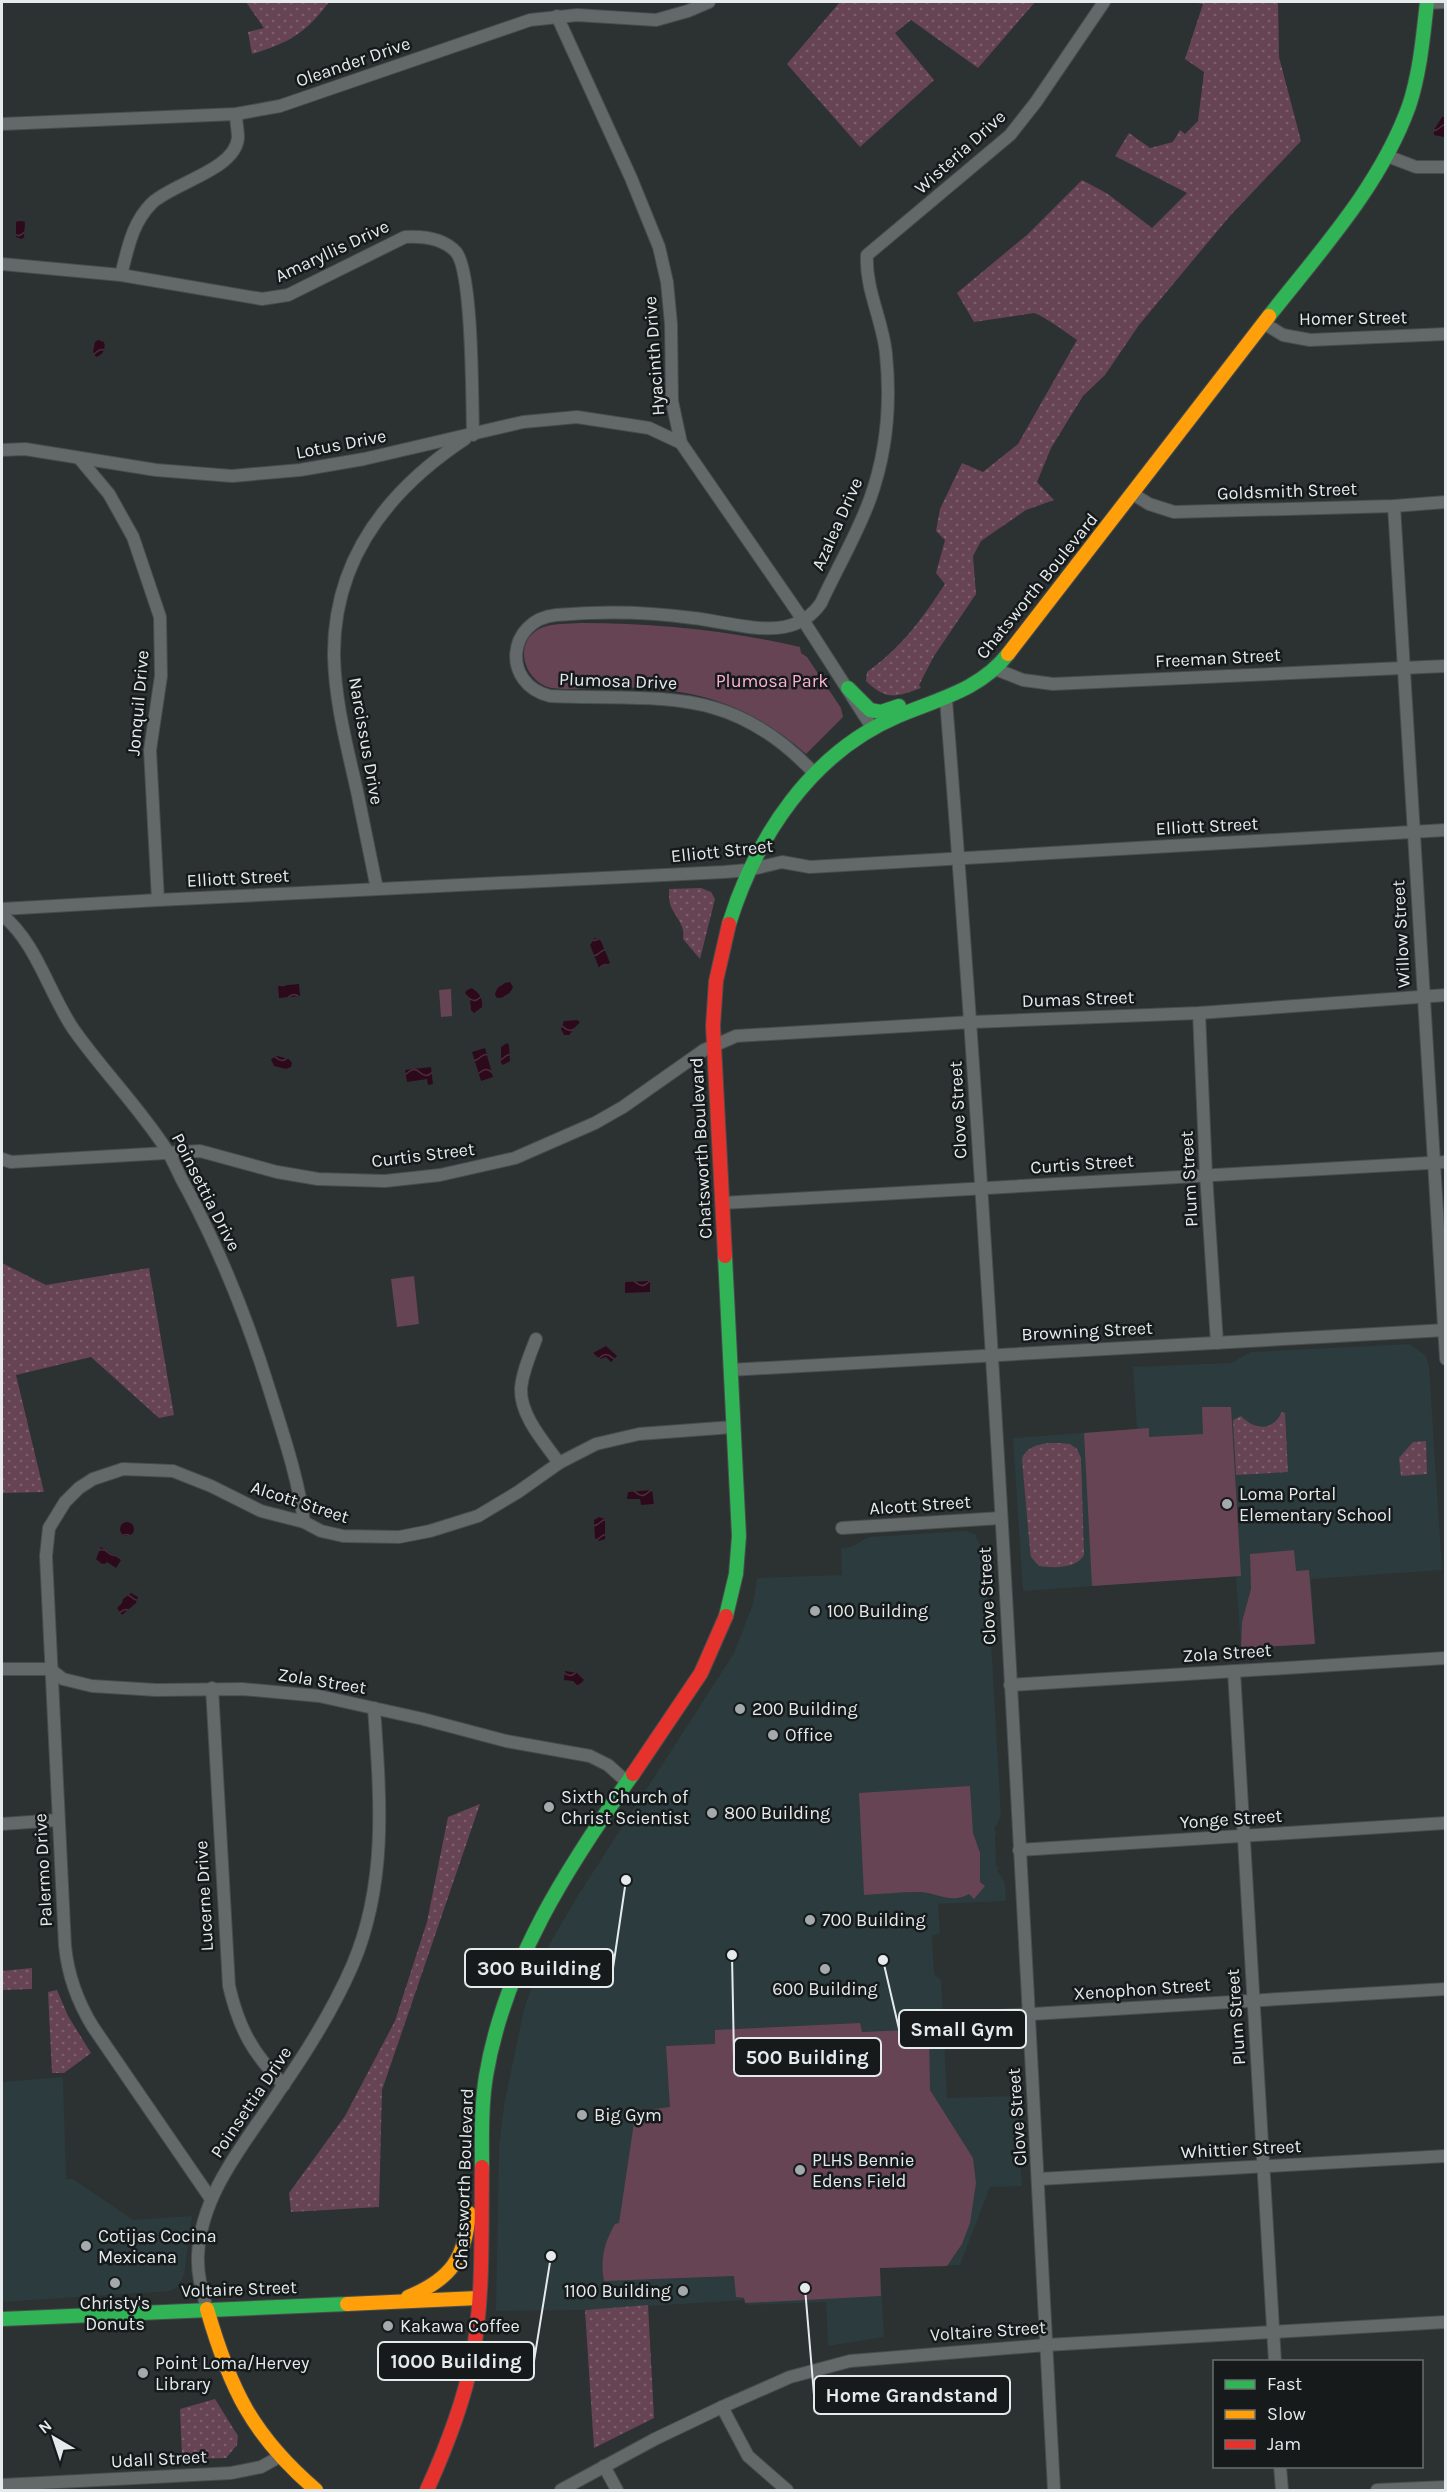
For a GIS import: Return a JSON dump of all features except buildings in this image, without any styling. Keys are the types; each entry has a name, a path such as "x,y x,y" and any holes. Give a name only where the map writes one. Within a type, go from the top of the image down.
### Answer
{"main road":[{"name":"Chatsworth Boulevard","path":"427,2490 449,2443 473,2353 478,2298 484,2088 494,2042 510,1988 555,1891 708,1660 726,1623 735,1590 738,1561 733,1427 713,1011 718,963 731,912 748,870 782,815 815,774 873,729 946,700 970,688 995,669 1356,206 1387,156 1409,105 1417,76 1427,2"},
{"path":"848,688 864,706 874,713 906,703 927,706"},
{"path":"396,2301 432,2286 458,2264 464,2251 468,2231 469,2171 482,2156"},
{"name":"Voltaire Street","path":"2,2319 478,2298"},
{"name":"Poinsettia Drive","path":"207,2309 218,2351 232,2387 256,2429 279,2457 316,2490"}],"street":[{"name":"Oleander Drive","path":"2,124 236,114 280,106 530,21 557,16 656,20 709,2"},
{"name":"Wisteria Drive","path":"867,255 1010,135 1036,102 1104,2"},
{"path":"1427,2 1446,2"},
{"name":"Hyacinth Drive","path":"557,16 631,177 659,248 668,282 672,401 681,443 804,620 873,729"},
{"path":"122,274 132,233 151,204 176,187 211,169 234,149 238,138 236,114"},
{"path":"1387,156 1416,167 1446,167"},
{"name":"Amaryllis Drive","path":"2,264 122,274 262,299 288,295 405,237 423,236 441,242 456,252 464,266 473,435"},
{"name":"Azalea Drive","path":"804,620 821,603 854,538 870,499 885,441 888,401 885,344 866,270 867,255"},
{"name":"Homer Street","path":"1265,324 1283,336 1310,340 1446,333"},
{"name":"Lotus Drive","path":"2,450 25,449 114,465 200,475 265,474 364,459 523,422 577,417 650,428 681,443"},
{"name":"Narcissus Drive","path":"376,889 343,733 336,685 334,655 340,600 357,554 383,512 400,491 427,466 473,435"},
{"name":"Jonquil Drive","path":"79,458 109,494 134,537 160,617 161,675 150,750 158,900"},
{"name":"Goldsmith Street","path":"1133,494 1149,504 1174,512 1394,506 1446,502"},
{"name":"Willow Street","path":"1394,506 1422,996 1439,1162 1446,1359"},
{"name":"Plumosa Drive","path":"804,620 785,627 769,628 691,617 610,614 555,615 543,618 531,626 520,640 515,657 516,667 525,681 544,695 640,696 672,699 709,706 736,715 777,738 815,774"},
{"name":"Freeman Street","path":"995,669 1023,680 1053,684 1446,666"},
{"name":"Clove Street","path":"946,700 972,1022 1039,2179 1054,2490"},
{"name":"Elliott Street","path":"2,909 748,870 782,862 810,867 1446,830"},
{"name":"Poinsettia Drive","path":"2,915 24,939 74,1029 145,1118 168,1151 216,1247 250,1328 287,1446 304,1522"},
{"name":"Dumas Street","path":"714,1045 736,1036 972,1022 1199,1013 1446,995"},
{"name":"Plum Street","path":"1199,1013 1217,1343"},
{"name":"Curtis Street","path":"2,1159 11,1162 168,1151 204,1152 277,1172 349,1181 413,1178 515,1158 595,1123 623,1107 714,1045"},
{"name":"Curtis Street","path":"722,1203 1439,1162"},
{"name":"Browning Street","path":"730,1370 1445,1330"},
{"path":"536,1339 522,1382 522,1400 530,1420 559,1463"},
{"name":"Alcott Street","path":"65,1502 79,1488 93,1479 123,1468 149,1468 189,1476 261,1511 304,1522 321,1531 343,1536 399,1537 458,1523 496,1506 559,1463 596,1444 618,1437 733,1427"},
{"name":"Palermo Drive","path":"65,1502 49,1528 46,1556 65,1946 73,1988 93,2027 211,2199"},
{"name":"Alcott Street","path":"842,1528 1001,1518"},
{"name":"Zola Street","path":"1010,1685 1446,1658"},
{"name":"Zola Street","path":"2,1669 51,1669 63,1679 92,1686 156,1690 212,1688 285,1691 374,1707 506,1742 590,1756 602,1761 627,1782"},
{"name":"Plum Street","path":"1234,1671 1275,2360"},
{"name":"Lucerne Drive","path":"212,1688 229,1986 235,2013 253,2052 284,2085"},
{"name":"Poinsettia Drive","path":"207,2309 198,2276 198,2255 204,2221 211,2199 327,2016 348,1973 372,1905 378,1868 381,1797 374,1707"},
{"path":"2,1824 58,1820"},
{"name":"Yonge Street","path":"1019,1850 1446,1823"},
{"name":"Xenophon Street","path":"948,2019 1446,1989"},
{"name":"Whittier Street","path":"1039,2179 1446,2156"},
{"name":"Voltaire Street","path":"561,2490 664,2433 722,2407 790,2377 850,2361 1046,2345 1446,2322"},
{"path":"722,2407 748,2456 769,2477 788,2490"},
{"name":"Udall Street","path":"2,2485 231,2473 261,2467 279,2457"},
{"path":"604,2466 617,2490"},
{"path":"1280,2468 1282,2490"},
{"path":"1377,2490 1446,2487"}],"shaded area":[{"name":"Loma Portal Elementary School","path":"1410,1344 1426,1356 1429,1366 1442,1570 1311,1579 1315,1644 1241,1648 1236,1576 1023,1591 1013,1438 1137,1429 1133,1367 1231,1363 1251,1352"},
{"path":"965,1531 977,1535 976,1538 986,1552 1001,1816 994,1830 997,1833 995,1835 996,1865 1005,1883 1006,1901 938,1904 940,1933 932,1936 934,1974 941,1980 947,2098 1017,2096 1022,2186 990,2187 960,2265 880,2268 884,2337 828,2346 826,2302 747,2305 746,2300 584,2310 496,2311 499,2147 504,2105 524,2009 543,1955 579,1894 734,1653 753,1604 757,1578 842,1575 841,1548 851,1547 869,1537"},
{"path":"63,2077 66,2179 73,2179 133,2220 192,2216 184,2275 178,2287 170,2291 2,2302 2,2082"}],"green space":[{"path":"246,2 329,2 321,13 296,36 252,54 248,32 264,28"},
{"path":"840,2 1035,2 978,68 911,20 895,33 934,80 860,147 787,64"},
{"path":"1193,2 1278,2 1279,57 1301,141 1229,217 1139,325 1105,375 1083,396 1051,448 1037,482 1054,500 1026,510 981,541 973,556 976,594 934,656 919,685 921,688 898,695 880,692 866,681 867,672 910,632 945,584 936,573 945,540 936,531 940,509 962,463 983,472 1018,444 1077,340 1034,313 974,322 957,293 1028,234 1082,180 1108,194 1152,228 1187,193 1115,156 1129,133 1150,148 1173,142 1180,130 1185,134 1198,121 1204,72 1185,59 1203,4"},
{"name":"Plumosa Park","path":"637,624 691,629 746,636 800,647 801,653 807,657 841,708 843,717 806,754 761,721 715,700 665,690 638,688 559,689 545,686 537,681 524,658 524,649 532,634 550,625"},
{"path":"701,888 711,892 715,899 700,959 683,939 683,929 670,904 669,889"},
{"path":"451,989 452,1016 441,1017 439,990"},
{"path":"2,1263 46,1285 149,1268 174,1415 159,1418 91,1357 16,1375 44,1492 2,1493"},
{"path":"414,1276 419,1324 397,1327 391,1279"},
{"path":"1202,1407 1231,1407 1241,1576 1092,1586 1084,1433 1149,1428 1149,1437 1203,1434"},
{"path":"1282,1412 1285,1413 1288,1472 1236,1475 1233,1420 1241,1416 1252,1424 1263,1427 1273,1423"},
{"path":"1426,1441 1427,1474 1401,1476 1399,1458 1413,1442"},
{"path":"1042,1444 1070,1444 1077,1449 1081,1458 1084,1555 1076,1563 1070,1565 1039,1566 1031,1557 1022,1459 1030,1449"},
{"path":"1294,1550 1296,1571 1309,1570 1315,1644 1241,1648 1242,1622 1251,1589 1250,1554"},
{"path":"970,1786 973,1833 980,1853 980,1882 985,1886 974,1899 969,1894 949,1898 924,1892 864,1895 859,1793"},
{"path":"480,1804 382,2090 379,2207 291,2212 289,2193 345,2116 395,2021 427,1922 448,1817"},
{"path":"32,1968 32,1989 2,1990 2,1971"},
{"path":"57,1990 68,2016 91,2053 64,2073 52,2073 48,1992"},
{"name":"PLHS Bennie Edens Field","path":"860,2023 862,2032 929,2029 930,2090 973,2158 976,2183 970,2223 962,2244 947,2266 880,2268 881,2296 745,2303 744,2298 736,2297 734,2276 604,2281 602,2266 604,2252 611,2231 615,2224 619,2223 635,2116 652,2117 655,2109 670,2107 666,2046 715,2044 715,2030"},
{"path":"648,2305 654,2418 594,2448 585,2310"},
{"path":"215,2399 238,2436 237,2445 226,2458 184,2459 182,2457 180,2409"}],"water":[{"path":"1442,117 1445,117 1444,137 1434,135 1434,130"},
{"path":"19,220 25,222 22,239 16,237 16,222"},
{"path":"98,340 104,342 105,347 96,357 93,352 95,342"},
{"path":"595,938 601,941 610,963 599,968 590,945"},
{"path":"510,982 513,987 510,992 497,998 495,995 498,988"},
{"path":"299,984 300,996 279,998 278,986"},
{"path":"472,988 482,1001 482,1007 474,1013 471,1010 470,999 465,993"},
{"path":"577,1020 580,1022 569,1035 564,1035 561,1029 564,1021"},
{"path":"507,1043 510,1061 503,1065 501,1047"},
{"path":"485,1048 493,1077 481,1081 472,1052"},
{"path":"277,1056 289,1059 292,1063 291,1067 286,1069 274,1066 271,1059"},
{"path":"431,1067 433,1084 428,1085 427,1079 407,1082 405,1070"},
{"path":"650,1281 650,1292 625,1293 625,1282"},
{"path":"606,1346 617,1356 611,1362 606,1357 600,1359 593,1353"},
{"path":"652,1490 654,1504 641,1505 640,1499 627,1499 628,1492"},
{"path":"599,1517 605,1519 605,1539 599,1541 595,1538 594,1520"},
{"path":"124,1522 130,1522 134,1529 130,1536 124,1536 120,1532 120,1526"},
{"path":"101,1547 121,1560 116,1568 107,1562 103,1565 96,1559"},
{"path":"131,1593 138,1597 136,1603 122,1615 117,1608"},
{"path":"565,1671 577,1673 584,1680 578,1686 573,1681 564,1680"}],"traffic: fast":[{"path":"1269,316 1348,216 1366,190 1397,135 1416,81 1427,2"},
{"path":"729,924 740,892 771,830 813,775 867,732 898,716 971,685 997,666 1008,654"},
{"path":"848,688 870,710 881,712 899,706"},
{"path":"725,1256 739,1536 736,1574 726,1616"},
{"path":"482,2167 486,2076 495,2034 508,1994 542,1917 563,1880 633,1774"},
{"path":"2,2319 347,2304"}],"traffic: slow":[{"path":"1008,654 1269,316"},
{"path":"408,2297 435,2283 453,2266 464,2243 469,2213"},
{"path":"347,2304 478,2298"},
{"path":"207,2309 225,2363 246,2409 275,2450 316,2490"}],"traffic: jam":[{"path":"725,1256 713,1026 716,981 729,924"},
{"path":"633,1774 701,1673 726,1616"},
{"path":"427,2490 453,2426 472,2360 480,2288 482,2167"}],"place":[{"name":"Loma Portal Elementary School","path":"1227,1504"},
{"name":"100 Building","path":"815,1611"},
{"name":"200 Building","path":"740,1709"},
{"name":"Office","path":"773,1735"},
{"name":"Sixth Church of Christ Scientist","path":"549,1807"},
{"name":"800 Building","path":"712,1813"},
{"name":"300 Building","path":"626,1880"},
{"name":"700 Building","path":"810,1920"},
{"name":"500 Building","path":"732,1955"},
{"name":"Small Gym","path":"883,1960"},
{"name":"600 Building","path":"825,1969"},
{"name":"Big Gym","path":"582,2115"},
{"name":"PLHS Bennie Edens Field","path":"800,2170"},
{"name":"Cotijas Cocina Mexicana","path":"86,2246"},
{"name":"1000 Building","path":"551,2256"},
{"name":"Christy's Donuts","path":"115,2283"},
{"name":"Home Grandstand","path":"805,2288"},
{"name":"1100 Building","path":"683,2291"},
{"name":"Kakawa Coffee","path":"388,2326"},
{"name":"Point Loma/Hervey Library","path":"143,2373"}]}
